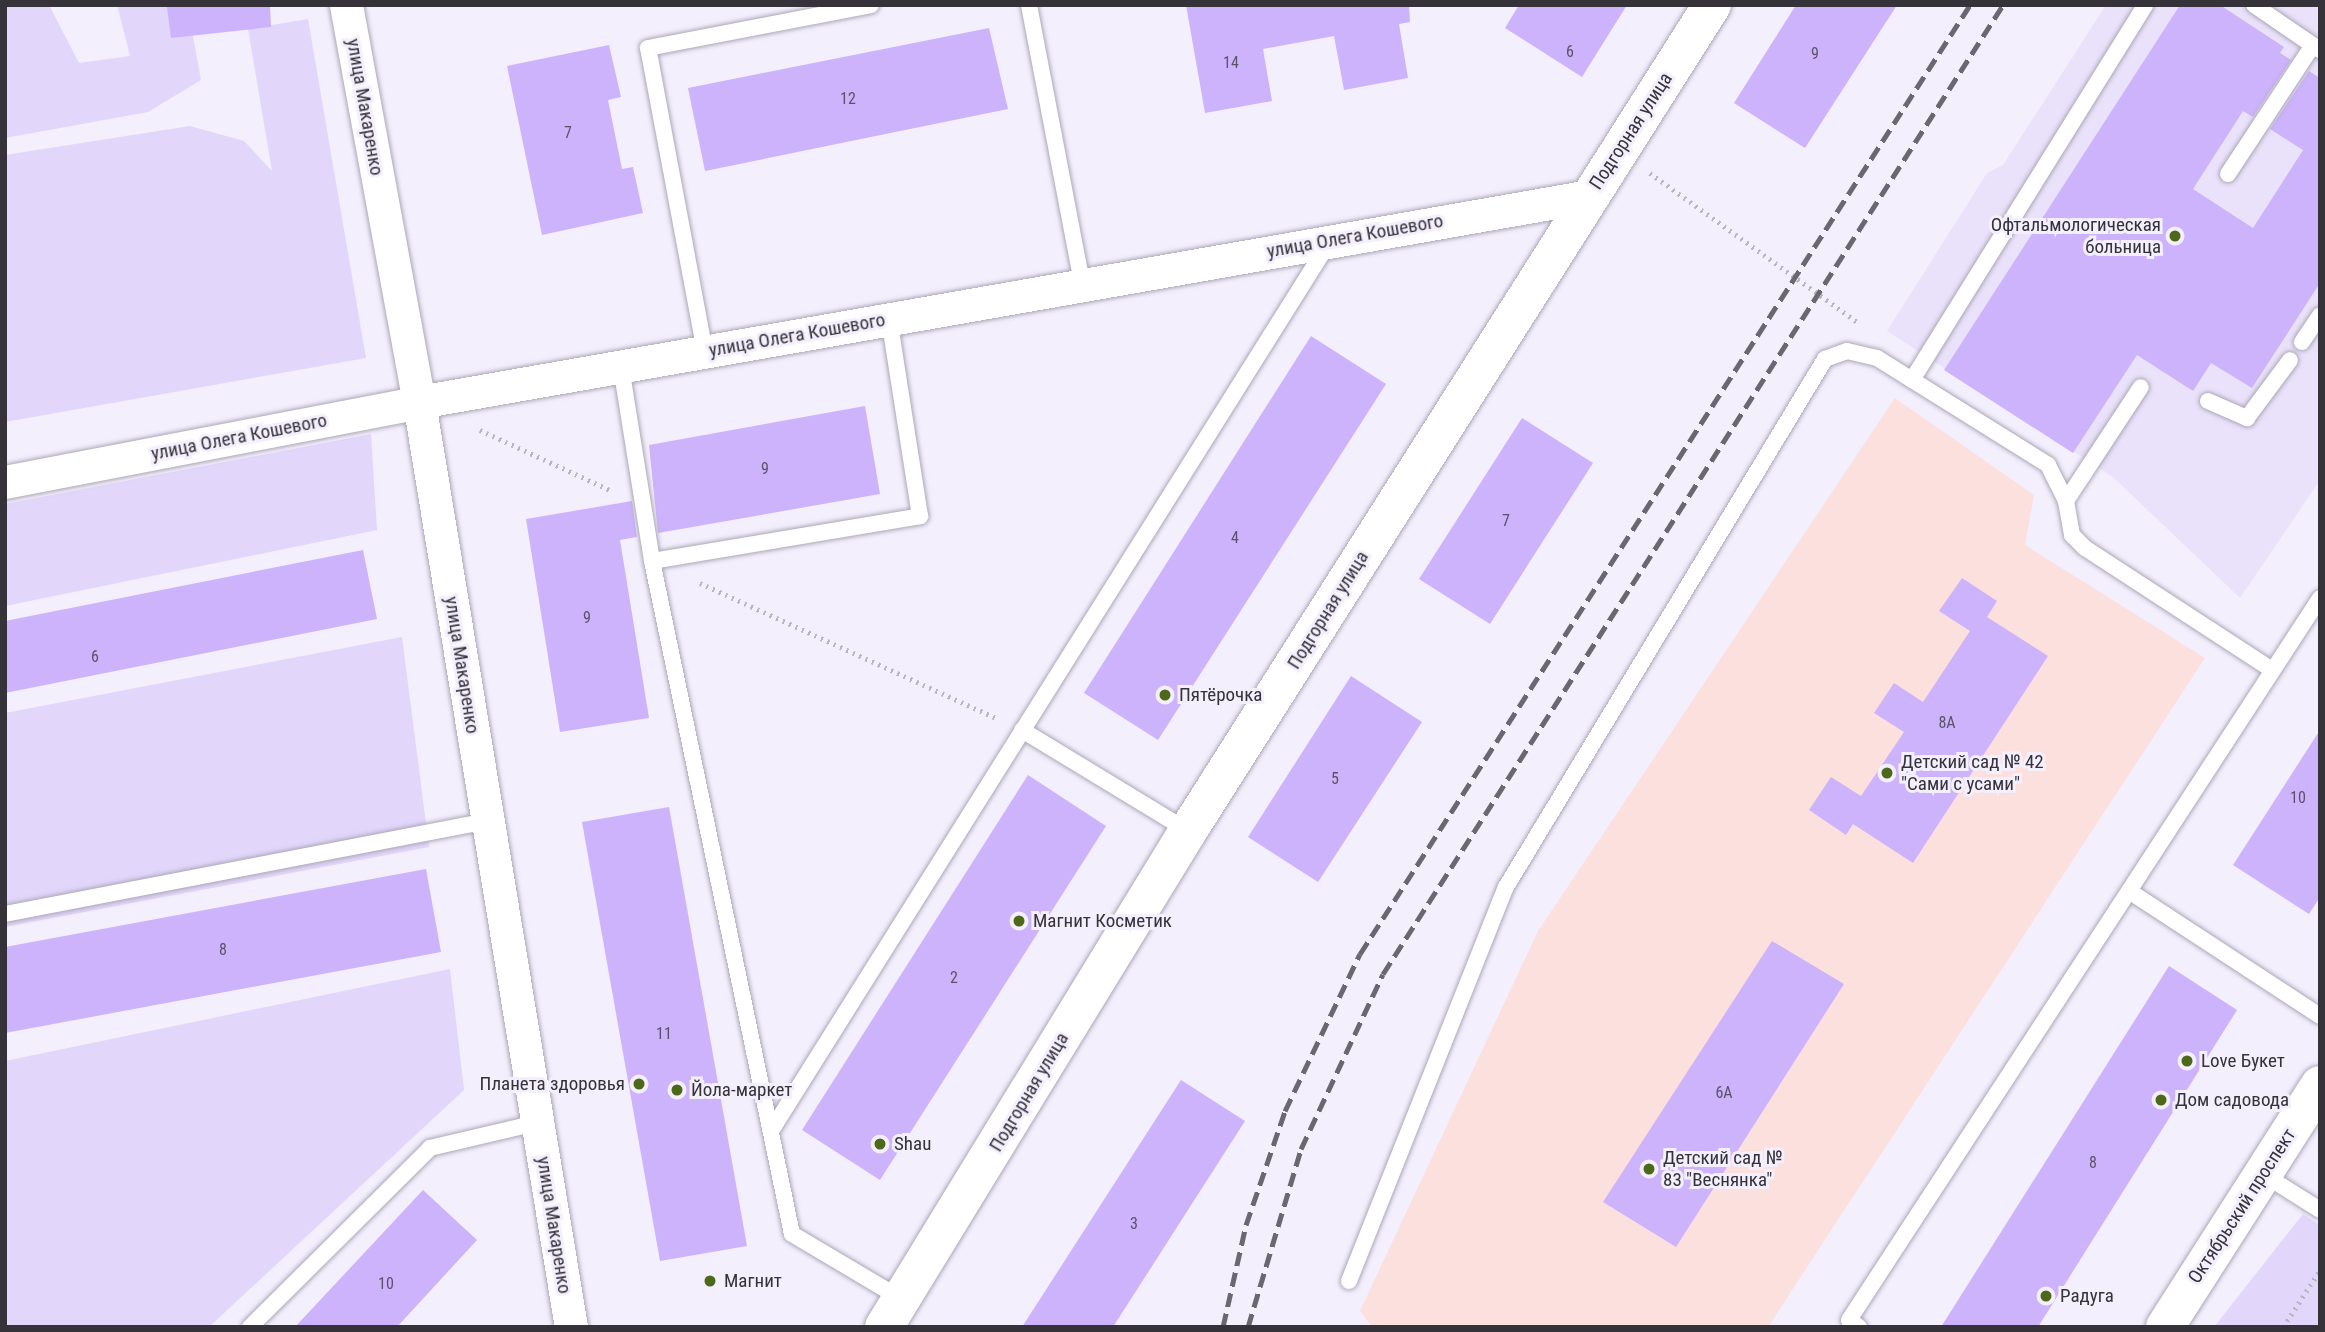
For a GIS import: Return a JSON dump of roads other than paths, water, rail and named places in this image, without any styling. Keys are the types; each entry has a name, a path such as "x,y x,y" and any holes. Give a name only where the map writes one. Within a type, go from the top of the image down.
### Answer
{"street":[{"name":"улица Макаренко","path":"346,5 419,402 571,1327"},
{"name":"Подгорная улица","path":"893,1313 1188,831 1712,5"},
{"name":"улица Олега Кошевого","path":"5,482 419,402 1331,239 1590,196"},
{"name":"Октябрьский проспект","path":"2165,1327 2320,1085"}],"lane":[{"path":"705,352 648,48 871,5"},
{"path":"1030,5 1082,284"},
{"path":"1912,380 2145,5"},
{"path":"2228,174 2316,48 2254,5"},
{"path":"771,1131 1331,239"},
{"path":"2302,342 2320,315"},
{"path":"652,561 920,516 889,319"},
{"path":"1349,1280 1506,887 1825,359 1847,351 1877,358 2048,465 2066,501 2072,535 2085,548 2272,670"},
{"path":"2208,401 2247,418 2290,360"},
{"path":"621,367 652,561 792,1234 893,1313"},
{"path":"2066,501 2141,387"},
{"path":"1851,1325 2320,598"},
{"path":"1022,730 1188,831"},
{"path":"5,914 488,821"},
{"path":"2129,891 2320,1016"},
{"path":"250,1327 430,1148 537,1123"},
{"path":"2263,1174 2320,1210"}],"railway":[{"path":"1223,1327 1246,1225 1285,1111 1360,954 1970,5"},
{"path":"1248,1327 1301,1149 1383,974 2003,5"}],"place":[{"name":"Офтальмологическая больница","path":"2175,236"},
{"name":"Пятёрочка","path":"1165,695"},
{"name":"Детский сад № 42 \"Сами с усами\"","path":"1887,773"},
{"name":"Магнит Косметик","path":"1019,921"},
{"name":"Love Букет","path":"2187,1061"},
{"name":"Планета здоровья","path":"639,1084"},
{"name":"Йола-маркет","path":"677,1090"},
{"name":"Дом садовода","path":"2161,1100"},
{"name":"Shau","path":"880,1144"},
{"name":"Детский сад № 83 \"Веснянка\"","path":"1649,1169"},
{"name":"Магнит","path":"710,1281"},
{"name":"Радуга","path":"2046,1296"}]}
